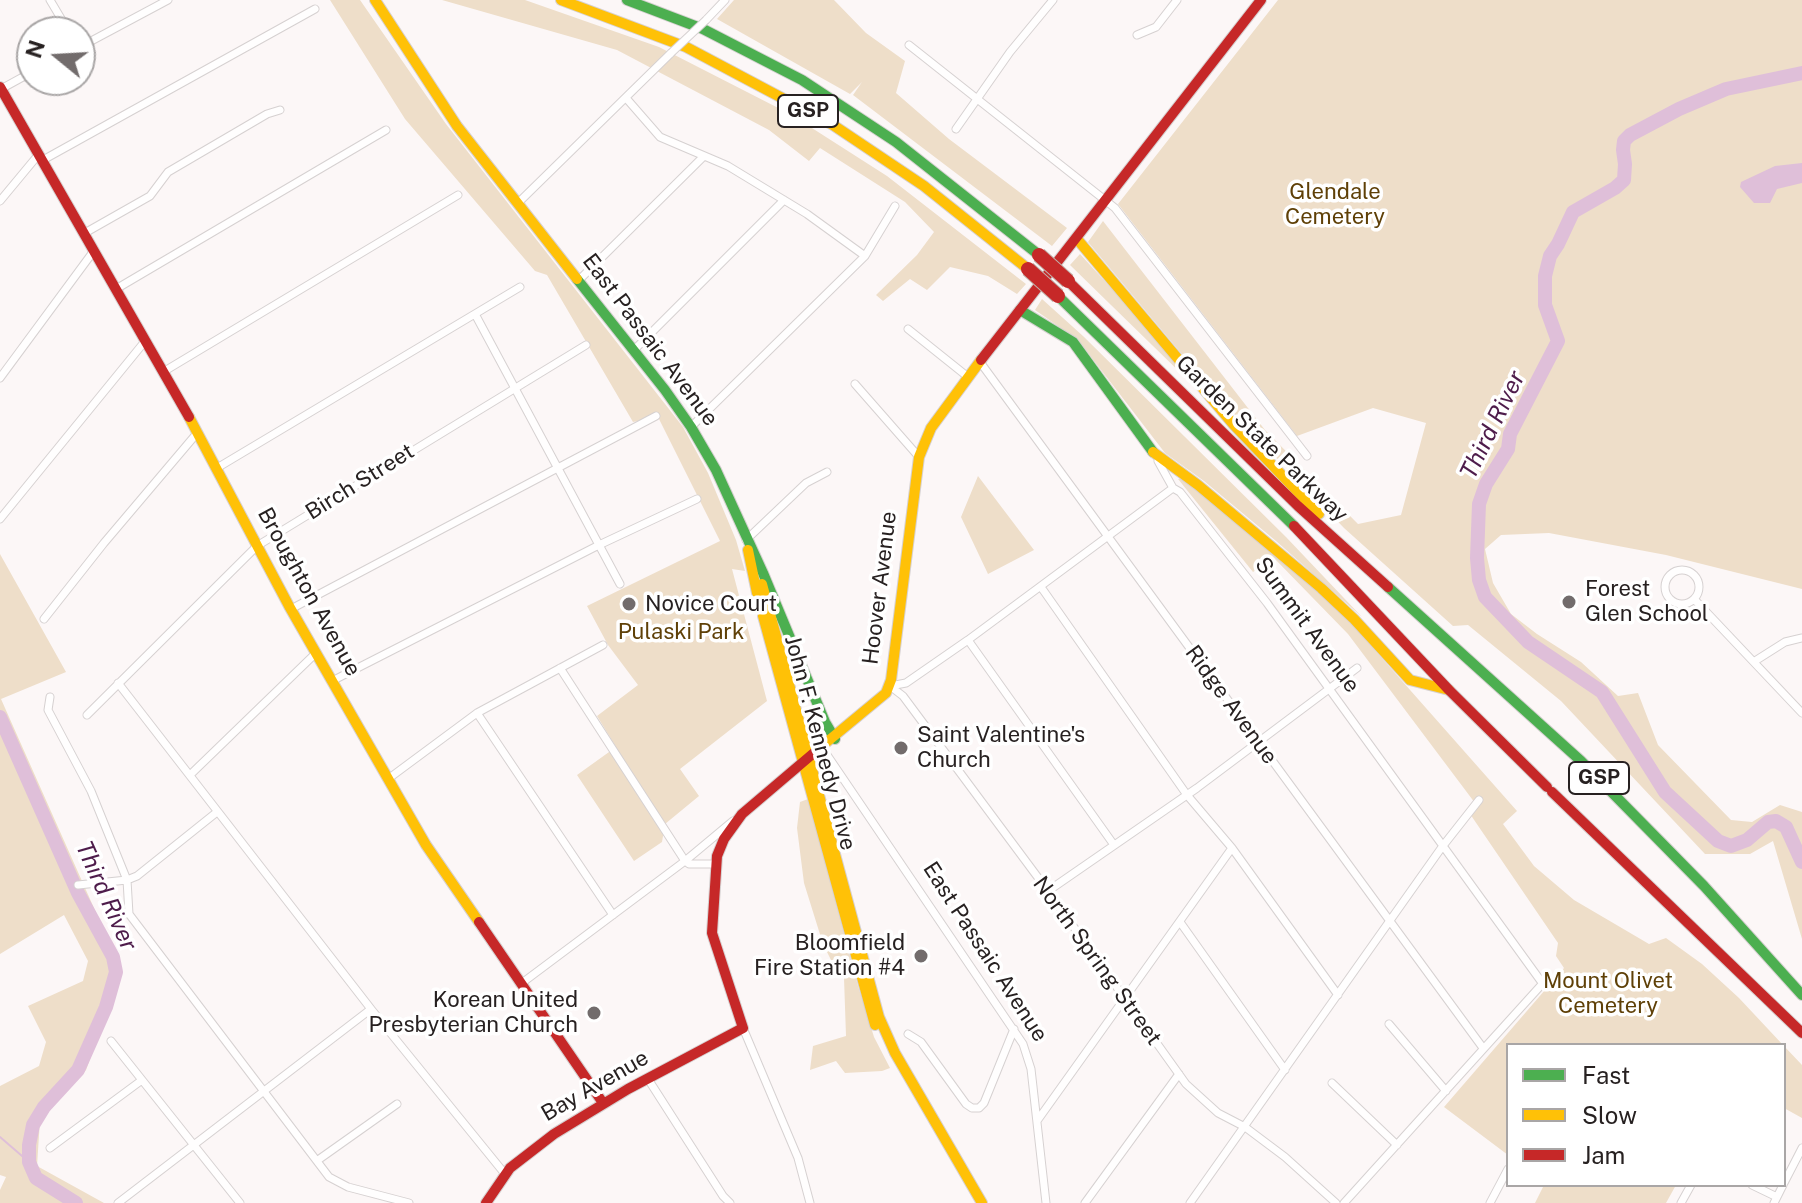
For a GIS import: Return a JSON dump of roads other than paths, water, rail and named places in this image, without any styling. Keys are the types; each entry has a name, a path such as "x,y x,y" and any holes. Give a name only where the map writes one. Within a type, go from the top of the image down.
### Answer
{"main road":[{"name":"East Passaic Avenue","path":"375,0 457,126 691,427 716,470 763,573 825,722 829,744"},
{"name":"Garden State Parkway","path":"561,0 686,47 833,125 924,186 1028,269 1326,557 1449,690 1802,1033"},
{"name":"Garden State Parkway","path":"627,0 703,29 802,80 908,151 1039,255 1298,506 1591,771 1704,886 1802,995"},
{"name":"Hoover Avenue","path":"743,1028 712,933 716,864 729,830 742,814 879,702 890,686 919,457 938,416 1261,0"},
{"name":"Broughton Avenue","path":"0,88 198,432 291,609 426,845 603,1103"},
{"path":"1077,239 1233,424 1380,578"},
{"name":"Summit Avenue","path":"1020,310 1073,342 1153,452"},
{"path":"1153,452 1321,588 1410,680 1449,690"},
{"name":"John F. Kennedy Drive","path":"746,540 759,573 873,1019 893,1064 975,1203"},
{"name":"John F. Kennedy Drive","path":"806,762 879,1017 895,1053 982,1203"},
{"name":"Bay Avenue","path":"486,1203 505,1174 526,1154 603,1103 743,1028"}],"street":[{"path":"517,204 725,0"},
{"path":"956,129 1010,52 1053,0"},
{"path":"1137,35 1156,27 1177,0"},
{"path":"96,38 165,1"},
{"path":"0,201 41,157 315,9"},
{"path":"909,45 1104,199 1125,220 1307,456"},
{"path":"626,98 660,137 728,166 865,256"},
{"path":"83,234 150,196 168,172 267,114 280,110"},
{"path":"116,289 386,130"},
{"path":"578,281 704,156"},
{"path":"163,372 458,195"},
{"path":"633,351 784,200"},
{"path":"691,427 865,256 895,206"},
{"path":"0,378 93,252"},
{"path":"217,468 520,287"},
{"path":"475,314 620,584"},
{"path":"908,329 968,377"},
{"path":"0,519 146,340"},
{"name":"Birch Street","path":"87,715 257,546 586,345"},
{"name":"Ridge Avenue","path":"980,362 1483,1048"},
{"path":"855,384 919,457"},
{"path":"291,609 656,416"},
{"path":"44,619 198,432"},
{"name":"Summit Avenue","path":"1153,452 1173,488 1180,492 1267,603 1327,690 1544,982 1483,1048"},
{"path":"746,540 806,483 827,472"},
{"path":"890,686 906,683 968,640 1173,488"},
{"path":"332,681 599,545 697,499"},
{"path":"1686,570 1693,574 1697,581 1695,600 1686,603 1670,599 1664,586 1666,579 1678,571 1686,570"},
{"path":"1041,587 1187,795 1232,848 1338,995"},
{"path":"1695,600 1802,713"},
{"path":"1755,661 1785,642 1802,638"},
{"path":"968,640 1114,845"},
{"path":"388,779 477,713 603,645"},
{"path":"191,774 316,653"},
{"path":"560,668 685,861 716,864"},
{"path":"1048,891 1187,795 1357,668"},
{"path":"118,683 371,1009 505,1174"},
{"name":"North Spring Street","path":"890,686 903,696 1198,1098 1285,1157 1336,1203"},
{"path":"50,697 48,710 91,791 127,880 129,914 329,1177 337,1183 409,1203"},
{"path":"477,713 613,915"},
{"name":"East Passaic Avenue","path":"829,744 1014,1029 1028,1056 1046,1203"},
{"path":"1190,1203 1442,847 1479,800"},
{"path":"78,885 127,880 137,876 217,812"},
{"path":"522,983 685,861 742,814"},
{"path":"1037,1121 1232,848"},
{"path":"1180,922 1285,1070"},
{"path":"118,1203 371,1009"},
{"path":"1389,1024 1446,1091"},
{"name":"Hoover Avenue","path":"743,1028 798,1158 810,1203"},
{"path":"908,1034 921,1042 966,1104 979,1108 984,1103 1014,1029"},
{"path":"111,1041 240,1203"},
{"path":"1344,1203 1483,1048"},
{"path":"1085,1203 1179,1074"},
{"path":"648,1079 730,1203"},
{"path":"50,1148 142,1080"},
{"path":"1332,1083 1397,1145"},
{"path":"318,1160 397,1104"},
{"path":"1786,1180 1802,1148"},
{"path":"1490,1203 1506,1173"},
{"path":"1755,1187 1775,1200"}],"waterway":[{"name":"Third River","path":"1802,73 1726,89 1630,135 1624,141 1624,180 1573,212 1550,256 1545,276 1545,305 1558,341 1510,434 1508,449 1486,484 1479,504 1477,558 1479,580 1485,597 1528,642 1602,692 1665,792 1718,841 1731,846 1747,840 1768,822 1776,821 1786,827 1802,862"},
{"name":"Third River","path":"0,717 78,893 113,957 116,972 106,1007 78,1070 44,1107 33,1125 29,1145 29,1162 36,1178 76,1203"},
{"path":"0,1137 29,1162"}],"place":[{"name":"Forest Glen School","path":"1569,602"},
{"name":"Novice Court","path":"629,604"},
{"name":"Saint Valentine's Church","path":"901,748"},
{"name":"Bloomfield Fire Station #4","path":"921,956"},
{"name":"Korean United Presbyterian Church","path":"594,1013"}],"park label":[{"name":"Glendale Cemetery","path":"1335,204"},
{"name":"Pulaski Park","path":"681,632"},
{"name":"Mount Olivet Cemetery","path":"1608,994"}]}
